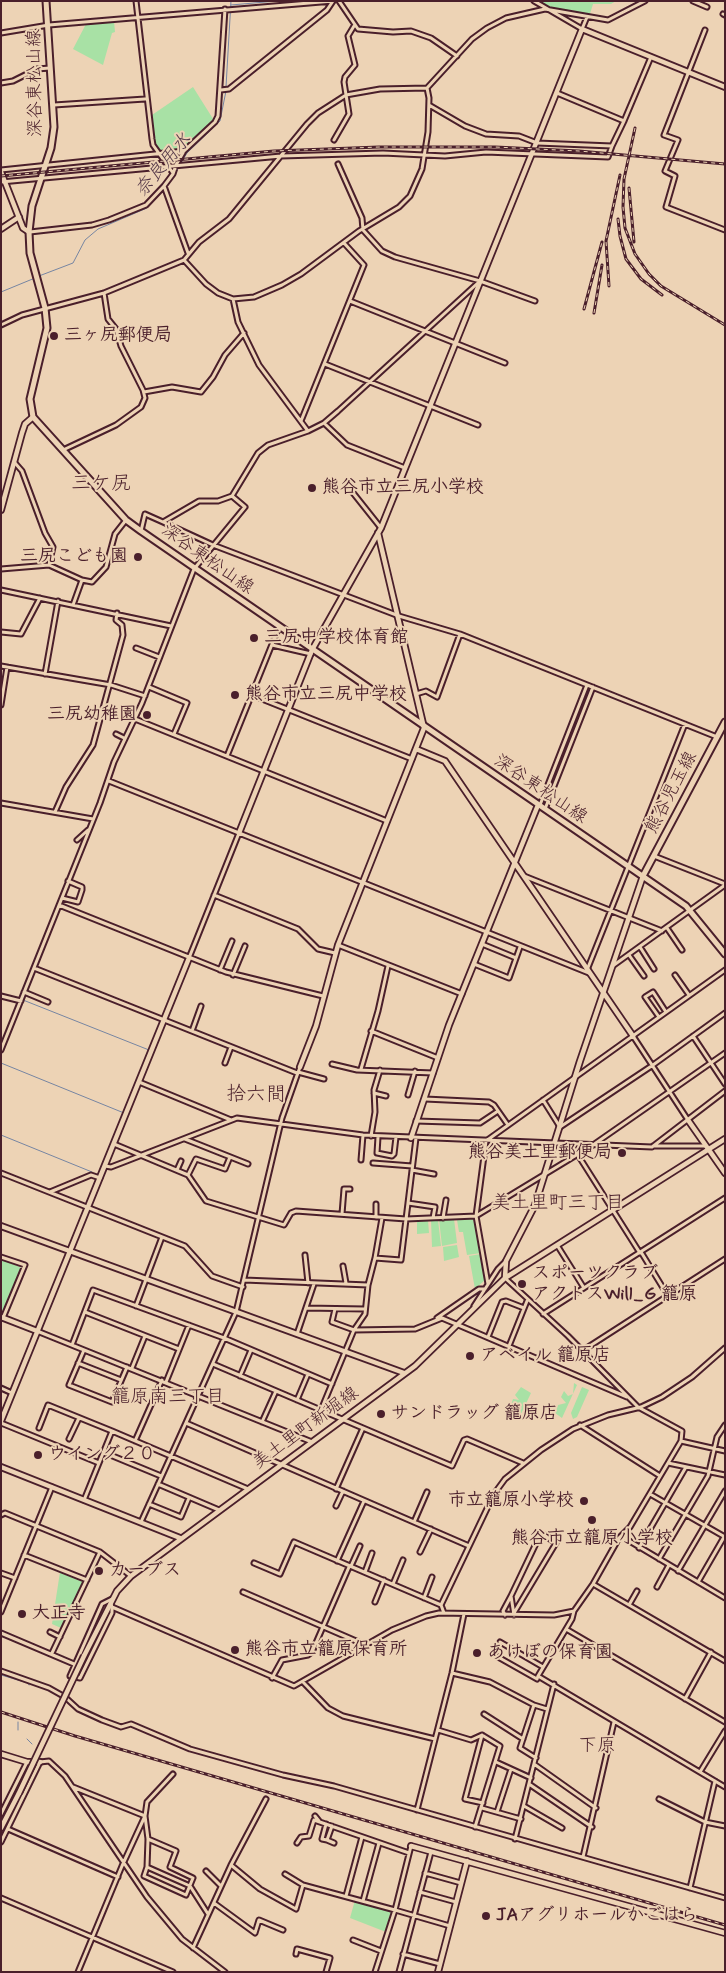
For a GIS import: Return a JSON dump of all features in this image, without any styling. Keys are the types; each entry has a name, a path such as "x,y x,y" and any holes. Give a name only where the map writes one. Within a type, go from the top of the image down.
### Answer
{"main road":[{"name":"深谷東松山線","path":"46,1 54,105 53,138 32,206 29,232 30,252 45,308 45,343 30,399 34,417 126,520 312,652 643,876 690,911 725,954"},
{"name":"熊谷児玉線","path":"643,876 725,722"}],"street":[{"path":"136,1 146,99 153,145 173,174"},
{"path":"1,33 49,25 333,1"},
{"path":"225,89 327,10 333,1"},
{"path":"338,1 354,26 363,30 411,31 430,38 457,56"},
{"path":"534,1 582,29 725,87"},
{"path":"1,326 22,315 104,293 184,260 188,253 229,219 318,113 346,95 380,89 427,88 478,34 495,23 521,13 545,9 608,20 646,1"},
{"path":"693,1 707,7"},
{"path":"184,151 1,171 3,182 24,228 29,232 92,225 146,205 173,174 184,151 216,122 225,89 225,9"},
{"path":"99,1464 1,1422 288,709 312,652 381,528 587,17"},
{"path":"334,140 349,114 344,77 355,65 348,36 354,26"},
{"path":"705,30 664,135 678,140 665,171 675,176 666,207 725,230"},
{"path":"3,182 281,156 383,153 425,156 486,152 608,157 651,57"},
{"path":"1,83 13,81 37,69 51,68"},
{"path":"184,260 206,284 233,299 254,297 282,285 399,207 418,184 425,156 429,105 427,88"},
{"path":"557,93 624,121"},
{"path":"54,105 146,99"},
{"path":"429,105 477,132 519,136 537,143 612,146"},
{"path":"338,164 362,218 363,230 382,251 394,257 480,281 535,301"},
{"path":"164,186 188,253"},
{"path":"1,229 19,217"},
{"path":"301,421 364,265 344,244"},
{"path":"163,522 199,501 218,501 232,496 258,453 268,445 324,423 480,281"},
{"path":"62,450 116,424 141,407 145,398 144,392 121,346 116,329 108,318 104,293"},
{"path":"233,299 235,314 259,365 308,430"},
{"path":"350,301 504,363"},
{"path":"144,392 172,387 201,392 213,377 225,355 244,333"},
{"path":"325,364 478,425"},
{"path":"1,510 26,424 34,417"},
{"path":"324,423 347,445 405,468"},
{"path":"15,463 22,471 45,533 53,547 49,565"},
{"path":"346,484 381,528"},
{"path":"1,1050 109,781 124,738 145,696 194,569 245,507 232,496"},
{"path":"141,531 145,514 213,545 399,616 460,634 717,737"},
{"path":"1,568 49,565 82,580 92,582 102,574 109,559 115,534 126,520"},
{"path":"140,1523 236,1312 289,1093 316,1026 338,945 424,728 378,533"},
{"path":"73,605 82,580"},
{"path":"1,590 172,626"},
{"path":"1,632 21,634 40,598"},
{"path":"45,674 58,602"},
{"path":"55,812 66,786 91,750 111,685 123,636 122,625 116,620 117,613"},
{"path":"227,756 279,627"},
{"path":"415,694 426,691 437,697 460,634"},
{"path":"272,645 312,652"},
{"path":"136,648 159,657"},
{"path":"1,666 111,685 145,696"},
{"path":"1,705 7,667"},
{"path":"541,806 587,685"},
{"path":"148,687 186,702 174,734"},
{"path":"375,1258 401,1260 412,1168 413,1138 416,1121 432,1072 486,933 593,687"},
{"path":"252,695 412,759"},
{"path":"135,719 387,821"},
{"path":"588,972 627,866 685,724"},
{"path":"116,734 124,738"},
{"path":"416,749 445,761 725,1173"},
{"path":"109,781 520,947 588,972"},
{"path":"1,803 93,819"},
{"path":"77,840 90,827"},
{"path":"654,856 725,885"},
{"path":"523,876 662,931"},
{"path":"474,1307 488,1284 506,1261 535,1205 612,965 643,876"},
{"path":"62,898 78,902 82,887 68,881"},
{"path":"612,965 629,955 725,885"},
{"path":"214,895 298,929 318,949 335,954"},
{"path":"59,905 220,970 324,996"},
{"path":"667,928 682,950"},
{"path":"220,970 232,941"},
{"path":"482,944 516,958"},
{"path":"338,945 462,994"},
{"path":"234,974 245,946"},
{"path":"474,964 509,978 520,947"},
{"path":"640,947 654,968"},
{"path":"629,955 644,976"},
{"path":"360,1069 388,966"},
{"path":"34,968 297,1073 324,1079"},
{"path":"488,1284 476,1216 486,1141 725,970"},
{"path":"675,975 689,995"},
{"path":"24,992 48,1002"},
{"path":"659,1017 645,997 653,992 666,1012"},
{"path":"1,996 21,1001"},
{"path":"192,1031 201,1006"},
{"path":"560,1127 652,1066 725,1013"},
{"path":"371,1031 438,1058"},
{"path":"693,1036 725,1084"},
{"path":"225,1063 231,1047"},
{"path":"114,1144 188,1175 206,1201 284,1225 292,1212 406,1219 476,1216 593,1145 725,1053"},
{"path":"332,1064 360,1069 432,1072"},
{"path":"371,1136 375,1112 374,1093 380,1070"},
{"path":"408,1095 415,1071"},
{"path":"139,1082 231,1120"},
{"path":"653,1146 725,1091"},
{"path":"374,1093 386,1096"},
{"path":"424,1099 489,1102 508,1125"},
{"path":"543,1100 560,1127"},
{"path":"416,1121 480,1123 498,1111"},
{"path":"105,1166 111,1167 142,1156 237,1118 280,1126 371,1136 593,1145 708,1147"},
{"path":"362,1160 363,1135"},
{"path":"378,1136 377,1153 392,1156 394,1154 396,1137"},
{"path":"185,1139 248,1164"},
{"name":"美土里町新堀線","path":"1,1828 111,1603 131,1576 430,1353 505,1278 708,1147 725,1139"},
{"path":"570,1143 668,1296"},
{"path":"188,1175 196,1159 225,1169 230,1157"},
{"path":"177,1170 181,1161"},
{"path":"373,1163 412,1168 434,1174"},
{"path":"1,1173 185,1246 212,1276 243,1287"},
{"path":"49,1192 91,1175 100,1178"},
{"path":"342,1214 344,1189 350,1189"},
{"path":"543,1314 725,1198"},
{"path":"443,1218 446,1200"},
{"path":"408,1203 435,1207 433,1218"},
{"path":"376,1204 376,1217"},
{"path":"321,1410 354,1330 364,1317 368,1285 382,1218"},
{"path":"1,1226 404,1373"},
{"path":"136,1306 162,1237"},
{"path":"557,1245 584,1288"},
{"path":"305,1255 308,1283"},
{"path":"1,1257 25,1265 2,1317 312,1442"},
{"path":"582,1351 725,1259"},
{"path":"506,1261 505,1278 527,1301 582,1351 620,1392"},
{"path":"344,1266 346,1283"},
{"path":"244,1280 368,1285"},
{"path":"297,1334 314,1284"},
{"path":"335,1309 332,1322 354,1330 415,1329 424,1327 437,1319 479,1289 485,1289"},
{"path":"72,1345 93,1290 224,1338 332,1384"},
{"path":"488,1337 502,1302 506,1301 524,1308"},
{"path":"509,1346 527,1301"},
{"path":"306,1308 364,1309"},
{"path":"85,1312 179,1349"},
{"path":"437,1319 442,1318 459,1324 620,1392 638,1407 682,1431 681,1441 630,1527 621,1536 593,1584 574,1611 566,1629 537,1679 498,1657"},
{"path":"166,1382 189,1326"},
{"path":"132,1368 145,1336"},
{"path":"444,1613 441,1605 494,1494 505,1479 523,1463 564,1433 608,1415 638,1407 677,1388 725,1348"},
{"path":"84,1350 69,1385 112,1402 127,1367"},
{"path":"240,1376 251,1350"},
{"path":"78,1363 121,1380"},
{"path":"213,1364 452,1466 464,1440 467,1439 523,1463"},
{"path":"297,1400 308,1374"},
{"path":"135,1441 162,1380"},
{"path":"1,1388 13,1393"},
{"path":"262,1422 276,1391"},
{"path":"39,1428 48,1405 248,1489"},
{"path":"69,1439 78,1418"},
{"path":"186,1423 469,1546"},
{"path":"580,1425 660,1476"},
{"path":"659,1559 710,1472 717,1437 725,1425"},
{"path":"336,1489 363,1428"},
{"path":"84,1500 112,1431"},
{"path":"681,1441 725,1451"},
{"path":"103,1452 161,1476"},
{"path":"668,1463 725,1475"},
{"path":"1,1467 180,1538"},
{"path":"640,1548 686,1467"},
{"path":"158,1484 219,1510"},
{"path":"1,1612 52,1488"},
{"path":"336,1506 343,1491"},
{"path":"414,1522 427,1492"},
{"path":"678,1571 725,1492"},
{"path":"650,1494 724,1537 698,1582"},
{"path":"149,1504 181,1517 189,1498"},
{"path":"337,1561 364,1501"},
{"path":"1,1515 5,1513 100,1552 131,1576"},
{"path":"420,1552 431,1529"},
{"path":"505,1615 502,1610 511,1596 541,1533 556,1543 514,1614"},
{"path":"621,1536 725,1598"},
{"path":"254,1562 280,1574 294,1542 441,1605"},
{"path":"272,1678 282,1660 308,1655 312,1652 360,1546"},
{"path":"52,1653 100,1552"},
{"path":"365,1572 372,1553"},
{"path":"24,1555 87,1580"},
{"path":"393,1584 403,1560"},
{"path":"657,1587 669,1565"},
{"path":"1,1573 15,1578"},
{"path":"424,1598 432,1577"},
{"path":"375,1602 384,1580"},
{"path":"593,1584 725,1661"},
{"path":"629,1605 637,1591"},
{"path":"243,1592 363,1644 365,1647"},
{"path":"511,1596 514,1614"},
{"path":"111,1603 112,1613 80,1678 74,1678 69,1674 102,1604 111,1603 290,1686 303,1682 407,1623 444,1613 554,1615 574,1611"},
{"path":"417,1810 452,1673 464,1613"},
{"path":"566,1629 725,1722"},
{"path":"1,1632 74,1664"},
{"path":"50,1632 60,1637"},
{"path":"500,1642 543,1668"},
{"path":"685,1699 711,1652"},
{"path":"1,1671 34,1682 65,1697 78,1709 102,1720 121,1727 131,1724 185,1748 283,1775 334,1786 725,1898"},
{"path":"452,1673 490,1682 534,1705 547,1709"},
{"path":"538,1676 725,1787"},
{"path":"65,1697 74,1678"},
{"path":"303,1682 328,1708 343,1716 435,1739"},
{"path":"515,1839 554,1684"},
{"path":"534,1705 520,1748 536,1758"},
{"path":"484,1714 523,1739"},
{"path":"583,1858 592,1827 614,1721"},
{"path":"438,1730 472,1740 482,1735"},
{"path":"700,1772 725,1731"},
{"path":"475,1827 500,1746 482,1735"},
{"path":"482,1735 465,1798 497,1812 521,1818"},
{"path":"1,1754 26,1762 46,1760 52,1763 72,1786 151,1901 192,1948 224,1972"},
{"path":"1,1814 26,1762"},
{"path":"1,1842 40,1762"},
{"path":"496,1762 531,1778"},
{"path":"534,1764 596,1808"},
{"path":"497,1812 511,1769"},
{"path":"148,1839 176,1851 170,1867 193,1878 186,1895 144,1876 147,1868 148,1839 145,1816 147,1802 173,1774"},
{"path":"690,1888 715,1781"},
{"path":"529,1784 592,1827"},
{"path":"72,1786 145,1816"},
{"path":"192,1948 231,1865 266,1799"},
{"path":"659,1799 705,1822 725,1826"},
{"path":"524,1806 562,1828"},
{"path":"78,1972 145,1816"},
{"path":"315,1816 319,1822"},
{"path":"297,1843 301,1838 309,1836 314,1820 409,1854"},
{"path":"326,1824 322,1839 334,1843"},
{"path":"327,1840 332,1826"},
{"path":"8,1829 118,1877"},
{"path":"346,1896 362,1837"},
{"path":"363,1901 379,1843"},
{"path":"375,1972 411,1846 725,1933"},
{"path":"399,1972 431,1851"},
{"path":"438,1972 467,1861"},
{"path":"231,1865 260,1889 296,1909 303,1885"},
{"path":"147,1868 190,1886 208,1914"},
{"path":"206,1871 221,1886"},
{"path":"425,1873 461,1883"},
{"path":"285,1874 303,1885 450,1926"},
{"path":"420,1892 456,1902"},
{"path":"1,1898 173,1972"},
{"path":"214,1903 255,1932 259,1920 283,1930"},
{"path":"353,1940 381,1951"},
{"path":"296,1954 297,1949 330,1958 326,1972"},
{"path":"403,1954 440,1964"}],"green space":[{"path":"537,1 616,1 611,4 593,4 589,17 546,8"},
{"path":"114,21 115,32 112,33 103,65 73,49 86,24"},
{"path":"193,87 215,122 184,151 159,154 154,144 149,117"},
{"path":"473,1218 481,1253 467,1255 463,1232 459,1232 457,1220"},
{"path":"439,1219 454,1219 457,1243 442,1246"},
{"path":"428,1220 429,1233 417,1234 417,1221"},
{"path":"431,1220 438,1220 441,1246 432,1247"},
{"path":"457,1245 459,1257 444,1261 443,1247"},
{"path":"481,1254 485,1280 475,1289 469,1256"},
{"path":"1,1259 22,1268 1,1314"},
{"path":"574,1383 577,1385 573,1394"},
{"path":"521,1387 531,1393 521,1414 510,1408 513,1399 519,1400 515,1395"},
{"path":"582,1387 589,1390 577,1417 573,1419 571,1413"},
{"path":"564,1391 568,1396 573,1394 562,1418 555,1413 558,1405 566,1403 561,1397"},
{"path":"60,1572 83,1583 61,1628 52,1624"},
{"path":"355,1900 393,1911 386,1932 350,1918"}],"waterway":[{"name":"奈良用水","path":"226,87 231,1"},
{"path":"231,5 277,1"},
{"name":"奈良用水","path":"181,163 187,153 220,121 226,91"},
{"name":"奈良用水","path":"39,276 73,263 85,240 98,229 147,208 170,182 179,167"},
{"name":"奈良用水","path":"1,292 35,278"},
{"path":"12,1029 25,996"},
{"path":"23,1000 149,1050"},
{"path":"1,1055 10,1033"},
{"path":"1,1063 124,1113"},
{"path":"1,1135 92,1172"},
{"path":"1,1675 28,1683 29,1685"},
{"path":"18,1722 18,1730"},
{"path":"27,1739 32,1744"}],"railway":[{"path":"635,128 624,179 623,207 625,228 635,254 649,274 661,286 725,325"},
{"path":"1,176 274,151 379,147 495,147 579,151 725,164"},
{"path":"609,286 606,241 620,175"},
{"path":"629,188 634,242"},
{"path":"618,219 626,259 641,279 662,295"},
{"path":"584,309 602,242"},
{"path":"594,313 602,265"},
{"path":"1,1712 75,1736 725,1925"}],"place":[{"name":"三ヶ尻郵便局","path":"54,336"},
{"name":"熊谷市立三尻小学校","path":"312,488"},
{"name":"三尻こども園","path":"138,557"},
{"name":"三尻中学校体育館","path":"254,638"},
{"name":"熊谷市立三尻中学校","path":"235,695"},
{"name":"三尻幼稚園","path":"147,715"},
{"name":"熊谷美土里郵便局","path":"622,1153"},
{"name":"スポーツクラブ アクトスWill_G 籠原","path":"522,1284"},
{"name":"アベイル 籠原店","path":"470,1356"},
{"name":"サンドラッグ 籠原店","path":"381,1414"},
{"name":"ウイング２０","path":"38,1455"},
{"name":"市立籠原小学校","path":"584,1501"},
{"name":"熊谷市立籠原小学校","path":"592,1520"},
{"name":"カーブス","path":"99,1571"},
{"name":"大正寺","path":"22,1614"},
{"name":"熊谷市立籠原保育所","path":"235,1650"},
{"name":"あけぼの保育園","path":"477,1653"},
{"name":"JAアグリホールかごはら","path":"486,1916"}],"district":[{"name":"三ケ尻","path":"101,485"},
{"name":"拾六間","path":"256,1096"},
{"name":"美土里町三丁目","path":"558,1204"},
{"name":"籠原南三丁目","path":"168,1398"},
{"name":"下原","path":"597,1747"}]}
